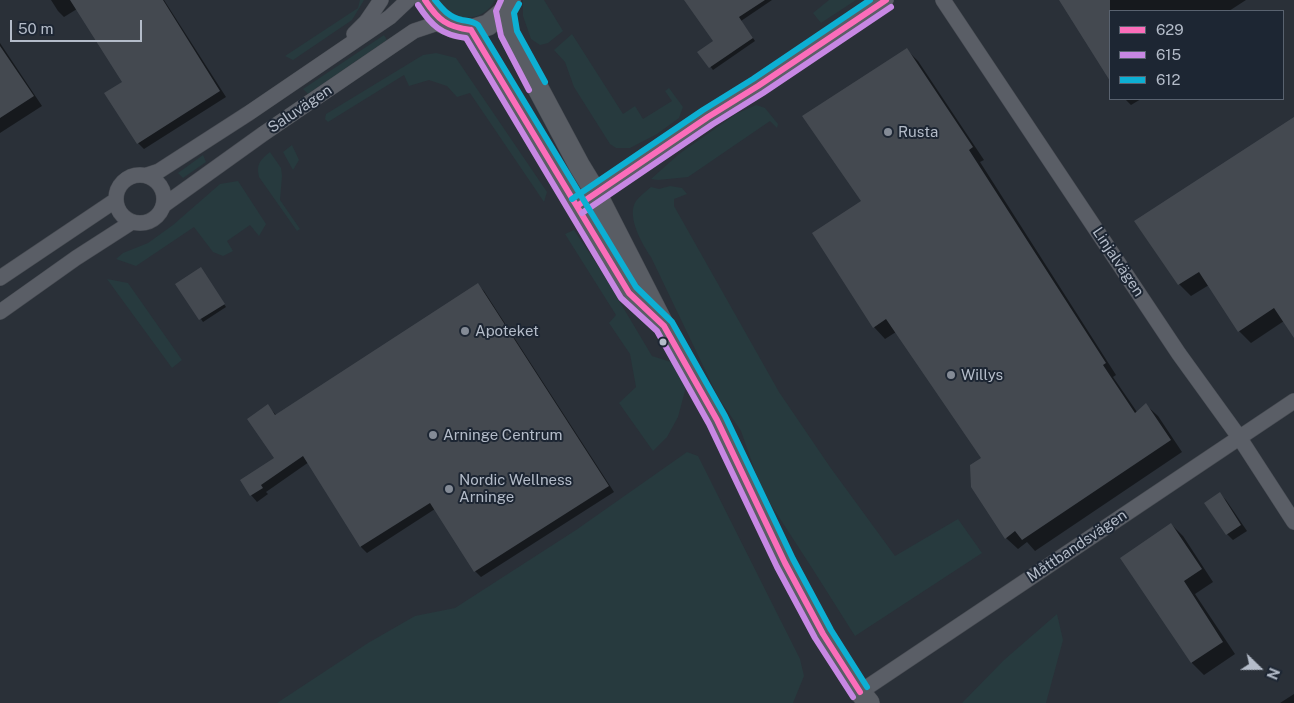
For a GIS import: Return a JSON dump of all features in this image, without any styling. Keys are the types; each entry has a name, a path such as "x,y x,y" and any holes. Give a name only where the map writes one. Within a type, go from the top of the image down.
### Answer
{"street":[{"path":"331,57 366,22 381,0"},
{"name":"Saluvägen","path":"0,278 116,200 119,187 128,178 134,175 147,175 158,172 250,113 390,17 408,0"},
{"path":"424,0 441,22 455,28 471,30 488,25 508,6"},
{"path":"577,206 886,0"},
{"name":"Linjalvägen","path":"943,0 1178,354 1239,437 1294,522"},
{"path":"508,6 509,34 579,165 596,192 664,326 717,420 785,563 823,634 864,697"},
{"name":"Saluvägen","path":"0,312 76,258 132,222 148,222 155,218 161,212 164,205 263,134 414,31 441,22"},
{"path":"471,30 629,293 664,326"},
{"path":"147,175 160,183 165,197 164,205"},
{"path":"116,200 121,213 132,222"},
{"name":"Måttbandsvägen","path":"864,697 1239,437 1294,401"}],"green space":[{"path":"360,0 364,0 352,20 293,60 285,56 358,8"},
{"path":"438,0 495,0 490,8 483,13 475,17 466,18 450,13 443,8"},
{"path":"523,0 544,0 563,31 548,43 540,45 531,39 523,16"},
{"path":"829,0 856,0 821,23 813,13"},
{"path":"572,34 623,114 635,106 643,119 672,101 665,91 669,88 683,107 679,118 657,134 630,148 616,148 610,144 574,87 565,62 554,50"},
{"path":"384,35 387,40 308,94 303,89"},
{"path":"436,53 456,58 547,192 544,202 470,93 457,97 447,86 429,80 409,86 404,75 328,122 325,119 326,114 423,55"},
{"path":"756,105 765,108 778,124 777,128 770,121 688,177 651,179 679,154 736,114"},
{"path":"292,145 299,160 293,170 283,152"},
{"path":"270,152 281,168 280,200 300,229 297,231 259,177 258,169 260,163"},
{"path":"203,155 206,162 183,178 178,173"},
{"path":"238,181 266,224 259,236 250,225 227,241 233,251 223,256 213,252 194,227 136,266 116,259 123,253 148,243 173,225 220,184"},
{"path":"670,186 682,188 687,194 674,199 674,206 779,392 830,467 895,556 958,519 982,553 855,636 762,491 741,431 718,397 651,257 636,230 633,207 636,201 651,187 659,189"},
{"path":"574,230 602,272 652,356 671,362 683,378 686,387 678,417 667,437 653,451 619,403 636,387 630,354 609,323 616,315 565,234"},
{"path":"107,279 128,283 182,360 172,368"},
{"path":"687,452 698,456 800,659 804,676 793,703 277,703 368,643 415,616 455,608 576,530"},
{"path":"1057,614 1063,640 1046,703 962,703 1004,660"}],"building":[{"path":"70,0 163,0 220,91 137,144 104,93 122,82"},
{"path":"684,0 765,0 739,17 753,38 709,68 697,52 713,41"},
{"path":"1059,0 1110,0 1109,79"},
{"path":"0,46 34,96 0,118"},
{"path":"907,48 973,147 969,150 1106,363 1103,365 1135,413 1146,403 1171,440 1022,540 1015,531 1005,539 971,487 970,465 981,458 886,319 873,328 812,233 861,201 802,116"},
{"path":"1294,117 1294,338 1274,308 1238,332 1199,272 1178,285 1134,221"},
{"path":"201,267 225,304 199,320 175,284"},
{"name":"Arninge Centrum","path":"478,283 609,486 474,572 430,503 360,547 303,456 261,485 263,488 250,496 240,480 274,458 247,419 268,404 275,415"},
{"path":"1220,492 1241,525 1226,535 1204,503"},
{"path":"1171,523 1202,569 1184,581 1223,642 1191,663 1120,558"}],"transit line":[{"name":"629","path":"425,0 434,13 444,21 456,27 471,30"},
{"name":"612","path":"435,0 450,15 478,25 636,287 672,322 725,416 793,559 831,630 867,687"},
{"name":"615","path":"501,0 496,11 501,36 529,90"},
{"name":"612","path":"572,199 870,0"},
{"name":"629","path":"577,206 886,0"},
{"name":"612","path":"519,4 514,13 517,31 545,82"},
{"name":"615","path":"418,5 427,18 443,32 466,38 621,298 657,331 709,424 777,567 815,638 853,697"},
{"name":"615","path":"582,213 891,7"},
{"name":"629","path":"471,30 629,293 664,326 717,420 785,563 823,634 860,692"}],"place":[{"name":"Rusta","path":"888,132"},
{"name":"Apoteket","path":"465,331"},
{"name":"Willys","path":"951,375"},
{"name":"Arninge Centrum","path":"433,435"},
{"name":"Nordic Wellness Arninge","path":"449,489"}]}
